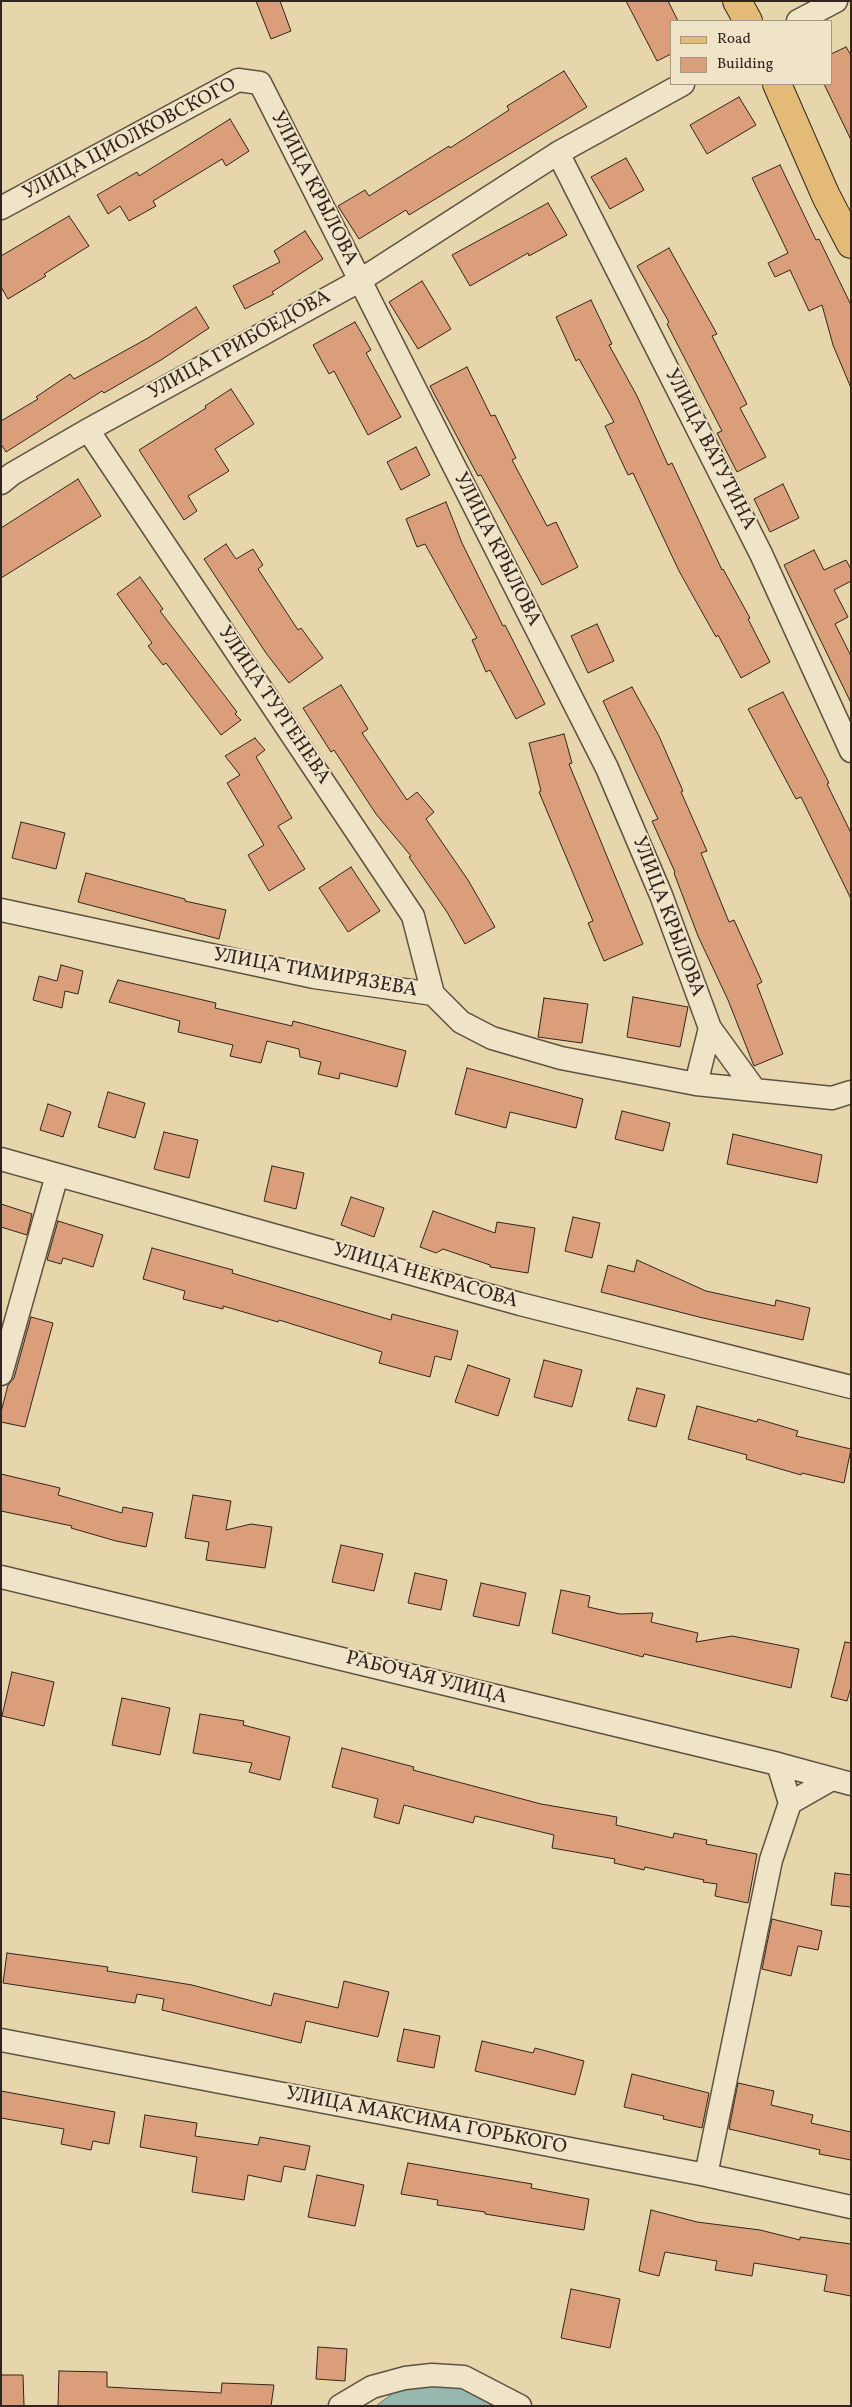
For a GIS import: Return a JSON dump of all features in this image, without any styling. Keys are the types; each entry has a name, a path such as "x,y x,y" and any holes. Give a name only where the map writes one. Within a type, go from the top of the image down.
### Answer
{"main road":[{"path":"737,1 747,20"},
{"path":"777,85 826,196 851,244"}],"street":[{"path":"800,20 836,1"},
{"name":"УЛИЦА ЦИОЛКОВСКОГО","path":"1,208 238,80 260,83"},
{"name":"УЛИЦА КРЫЛОВА","path":"260,83 607,768 661,895 710,1028 754,1090"},
{"name":"УЛИЦА ГРИБОЕДОВА","path":"1,483 12,474 88,430 359,281 558,153 681,85"},
{"name":"УЛИЦА ВАТУТИНА","path":"558,153 762,554 851,751"},
{"name":"УЛИЦА ТУРГЕНЕВА","path":"88,430 413,916 433,994"},
{"name":"УЛИЦА ТИМИРЯЗЕВА","path":"1,910 314,977 433,994 461,1022 492,1038 561,1058 696,1084 832,1098 851,1092"},
{"path":"696,1084 710,1028"},
{"name":"УЛИЦА НЕКРАСОВА","path":"1,1159 520,1304 851,1387"},
{"path":"1,1374 57,1175"},
{"name":"РАБОЧАЯ УЛИЦА","path":"1,1576 778,1764 841,1781"},
{"path":"706,2175 771,1860 790,1804 778,1764"},
{"path":"790,1804 841,1781"},
{"name":"УЛИЦА МАКСИМА ГОРЬКОГО","path":"1,2040 706,2175 851,2207"},
{"path":"340,2406 372,2387 405,2378 432,2375 464,2377 520,2406"}],"water":[{"path":"405,2384 462,2387 493,2406 376,2406"}],"building":[{"path":"256,1 280,1 291,31 271,39"},
{"path":"626,1 668,1 678,20 670,20 670,54 657,61"},
{"path":"846,47 851,55 851,140 824,85 832,85 832,54"},
{"path":"564,71 587,107 409,215 406,210 359,239 338,206 365,190 369,196 449,146 450,148 509,110 507,106"},
{"path":"739,97 756,125 707,154 690,125"},
{"path":"230,119 249,151 226,166 222,159 153,201 156,206 129,221 120,206 108,214 97,195 137,172 139,176"},
{"path":"626,158 644,190 610,209 591,177"},
{"path":"780,165 816,240 819,239 851,305 851,388 833,345 822,305 809,311 790,270 775,277 768,263 788,253 752,178"},
{"path":"548,203 567,235 529,256 528,253 470,286 452,255"},
{"path":"69,216 89,246 44,274 46,276 8,299 1,287 1,256"},
{"path":"305,231 323,259 272,292 274,294 245,309 233,286 280,262 274,251"},
{"path":"669,248 717,334 712,336 747,404 740,408 766,457 737,472 717,433 722,431 667,324 669,322 637,266"},
{"path":"422,281 451,329 418,349 389,302"},
{"path":"591,300 612,344 609,345 637,396 668,465 672,463 722,570 750,618 748,619 770,662 741,678 718,635 716,637 679,571 633,473 628,475 605,426 614,422 579,359 576,361 556,317"},
{"path":"196,307 209,328 161,360 104,393 102,391 6,452 1,444 1,421 38,399 36,397 70,374 74,379 148,338"},
{"path":"355,322 371,350 366,353 401,417 368,435 334,371 329,374 313,345"},
{"path":"467,367 491,416 495,415 516,458 512,460 547,526 556,522 578,567 542,585 481,475 478,476 430,386"},
{"path":"231,389 254,424 215,449 229,471 188,496 197,511 184,520 139,450 206,408 205,406"},
{"path":"416,447 430,475 401,490 387,462"},
{"path":"78,479 101,516 1,578 1,528"},
{"path":"783,484 799,518 770,532 754,499"},
{"path":"446,502 462,543 503,626 505,625 545,704 516,719 490,670 486,672 472,640 477,638 425,544 417,547 406,519"},
{"path":"226,544 236,559 253,549 263,565 258,569 298,630 301,628 323,658 289,683 266,653 204,559"},
{"path":"814,550 824,570 846,560 851,569 851,581 834,590 848,617 835,624 851,656 851,703 784,565"},
{"path":"140,577 163,609 160,611 237,712 235,714 241,720 221,735 166,663 163,665 148,646 152,643 117,594"},
{"path":"597,624 614,661 588,673 571,636"},
{"path":"341,685 368,729 362,733 407,800 417,792 434,812 426,819 468,880 495,927 465,944 447,912 409,857 411,856 376,814 334,750 331,752 303,708"},
{"path":"632,687 659,736 683,791 681,792 707,851 701,853 729,922 734,920 762,982 757,985 783,1054 754,1066 728,1000 698,936 675,872 652,821 658,819 603,701"},
{"path":"783,692 829,783 827,784 851,833 851,899 801,797 796,799 748,709"},
{"path":"564,734 572,763 569,764 643,944 604,961 588,923 593,921 539,792 541,791 529,743"},
{"path":"255,738 265,750 256,757 292,818 278,826 305,869 269,891 248,855 264,845 227,783 240,775 225,756"},
{"path":"21,822 65,833 56,869 12,858"},
{"path":"351,867 380,911 348,932 319,888"},
{"path":"86,873 185,899 185,901 226,910 219,939 78,902"},
{"path":"61,965 83,971 78,994 65,991 62,1008 33,1000 39,976 57,981"},
{"path":"118,980 216,1003 215,1008 292,1026 293,1021 406,1051 397,1087 340,1073 339,1079 318,1074 321,1062 300,1057 299,1049 267,1041 261,1063 230,1056 233,1045 178,1032 180,1021 109,1002"},
{"path":"633,997 688,1007 680,1047 627,1037"},
{"path":"544,998 588,1004 582,1043 538,1037"},
{"path":"467,1068 583,1099 576,1128 510,1112 506,1128 455,1114"},
{"path":"108,1092 145,1103 135,1138 98,1127"},
{"path":"48,1104 71,1112 63,1137 40,1130"},
{"path":"622,1111 670,1123 663,1151 615,1139"},
{"path":"164,1132 198,1140 189,1178 154,1169"},
{"path":"733,1134 822,1155 817,1183 727,1164"},
{"path":"272,1166 304,1173 296,1209 264,1201"},
{"path":"351,1197 384,1208 374,1237 341,1225"},
{"path":"1,1204 32,1214 27,1235 1,1227"},
{"path":"433,1211 495,1233 497,1222 535,1228 528,1273 490,1267 490,1265 443,1249 436,1253 420,1247"},
{"path":"573,1217 600,1223 592,1258 565,1251"},
{"path":"58,1221 103,1235 93,1267 63,1258 61,1264 47,1260"},
{"path":"152,1248 233,1270 232,1273 391,1320 392,1314 458,1331 451,1360 435,1356 430,1377 379,1363 382,1352 279,1320 278,1322 223,1306 223,1309 183,1299 185,1291 143,1279"},
{"path":"637,1260 706,1291 775,1306 776,1300 810,1308 803,1340 703,1318 601,1292 608,1265 634,1272"},
{"path":"31,1317 53,1323 25,1427 1,1422 1,1412 8,1385 14,1378"},
{"path":"544,1360 582,1370 572,1407 534,1397"},
{"path":"468,1365 510,1379 498,1416 455,1402"},
{"path":"637,1388 665,1395 656,1427 628,1420"},
{"path":"697,1406 757,1422 758,1419 798,1431 796,1436 851,1449 844,1483 802,1473 801,1475 746,1459 747,1455 688,1439"},
{"path":"1,1474 60,1488 58,1495 122,1513 123,1507 153,1513 146,1547 116,1541 71,1528 72,1526 1,1511"},
{"path":"193,1495 231,1501 226,1530 251,1524 272,1527 265,1568 206,1560 209,1542 185,1538"},
{"path":"341,1545 383,1554 374,1591 332,1582"},
{"path":"415,1573 447,1580 441,1610 408,1603"},
{"path":"481,1583 526,1593 519,1626 473,1616"},
{"path":"561,1590 590,1596 588,1607 620,1614 653,1613 651,1622 698,1633 696,1642 732,1636 799,1649 791,1688 644,1654 643,1657 552,1633"},
{"path":"845,1642 851,1643 851,1687 847,1701 831,1697"},
{"path":"12,1672 54,1682 44,1726 2,1716"},
{"path":"122,1698 170,1708 160,1755 112,1745"},
{"path":"200,1714 244,1721 243,1725 290,1737 280,1780 249,1772 252,1763 193,1753"},
{"path":"342,1748 414,1767 413,1770 541,1804 617,1817 616,1825 673,1838 674,1833 707,1840 706,1844 757,1854 748,1903 715,1896 717,1884 645,1867 644,1870 614,1863 615,1859 552,1848 554,1835 475,1816 473,1823 404,1805 399,1824 374,1817 378,1799 332,1787"},
{"path":"835,1873 851,1875 851,1907 831,1905"},
{"path":"772,1919 822,1931 818,1950 798,1946 791,1976 762,1969"},
{"path":"7,1953 108,1967 107,1971 192,1985 271,2006 274,1993 338,2008 344,1981 389,1992 378,2037 306,2021 301,2043 162,2010 164,1999 137,1994 135,2003 3,1983"},
{"path":"404,2029 440,2036 434,2068 397,2061"},
{"path":"482,2041 533,2053 535,2048 584,2061 575,2095 475,2071"},
{"path":"632,2074 709,2093 702,2128 663,2119 664,2116 624,2107"},
{"path":"738,2083 774,2091 771,2105 813,2115 811,2123 851,2132 851,2160 819,2154 820,2150 729,2129"},
{"path":"1,2091 115,2112 109,2144 93,2141 91,2150 61,2144 64,2129 1,2118"},
{"path":"145,2115 197,2123 195,2136 258,2145 260,2137 310,2146 305,2170 284,2166 281,2182 248,2175 244,2200 192,2192 197,2157 140,2147"},
{"path":"408,2163 532,2184 531,2188 589,2199 584,2230 437,2205 438,2200 401,2194"},
{"path":"317,2175 364,2185 355,2226 308,2217"},
{"path":"651,2210 697,2222 760,2230 800,2240 800,2237 851,2244 851,2296 824,2291 827,2275 754,2263 752,2276 715,2270 717,2261 665,2252 659,2276 639,2271"},
{"path":"571,2289 620,2299 610,2348 561,2338"},
{"path":"318,2347 347,2349 345,2381 316,2379"},
{"path":"59,2371 107,2372 107,2387 221,2393 222,2383 274,2385 271,2406 58,2406"},
{"path":"1,2375 23,2375 24,2406 1,2406"}]}
